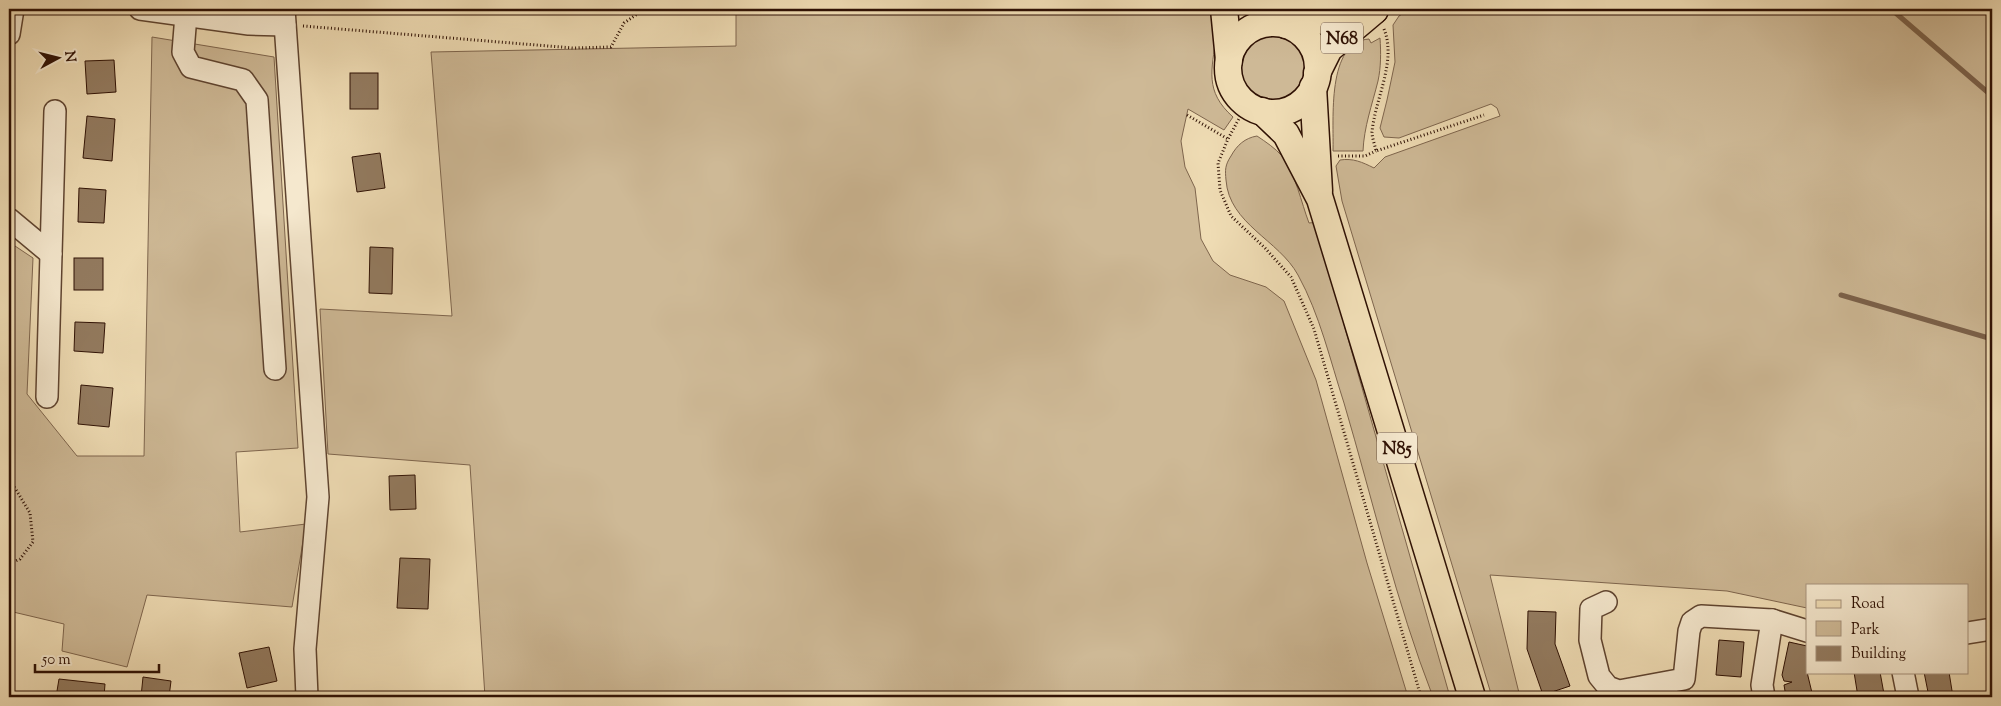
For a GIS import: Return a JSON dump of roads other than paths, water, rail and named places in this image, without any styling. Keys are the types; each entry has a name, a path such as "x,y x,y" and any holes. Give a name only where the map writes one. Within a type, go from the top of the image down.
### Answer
{"main road":[{"name":"N85","path":"1224,9 1229,60 1228,73 1231,85 1238,96 1286,134 1320,199 1472,697"},
{"name":"N68","path":"1273,19 1376,9"},
{"name":"N68","path":"1316,80 1329,49 1376,9"},
{"name":"N85","path":"1273,19 1300,32 1310,43 1317,57 1320,199"},
{"path":"1229,60 1234,46 1243,34 1273,19"},
{"path":"1254,108 1277,112 1292,108 1304,100 1316,80"}],"street":[{"path":"9,34 13,9"},
{"path":"140,9 249,24 284,17 318,497 304,649 306,697"},
{"path":"186,15 183,52 191,67 243,80 257,100 275,369"},
{"path":"48,398 55,111"},
{"path":"9,219 51,254"},
{"path":"1606,602 1591,609 1590,640 1599,676 1608,687 1619,691 1684,679 1689,631 1692,622 1701,616 1772,620 1806,631"},
{"path":"1764,697 1762,685 1772,620"},
{"path":"1968,633 1992,629"},
{"path":"1903,674 1908,697"}],"waterway":[{"path":"1891,9 1992,96"},
{"path":"1841,295 1992,339"}]}
